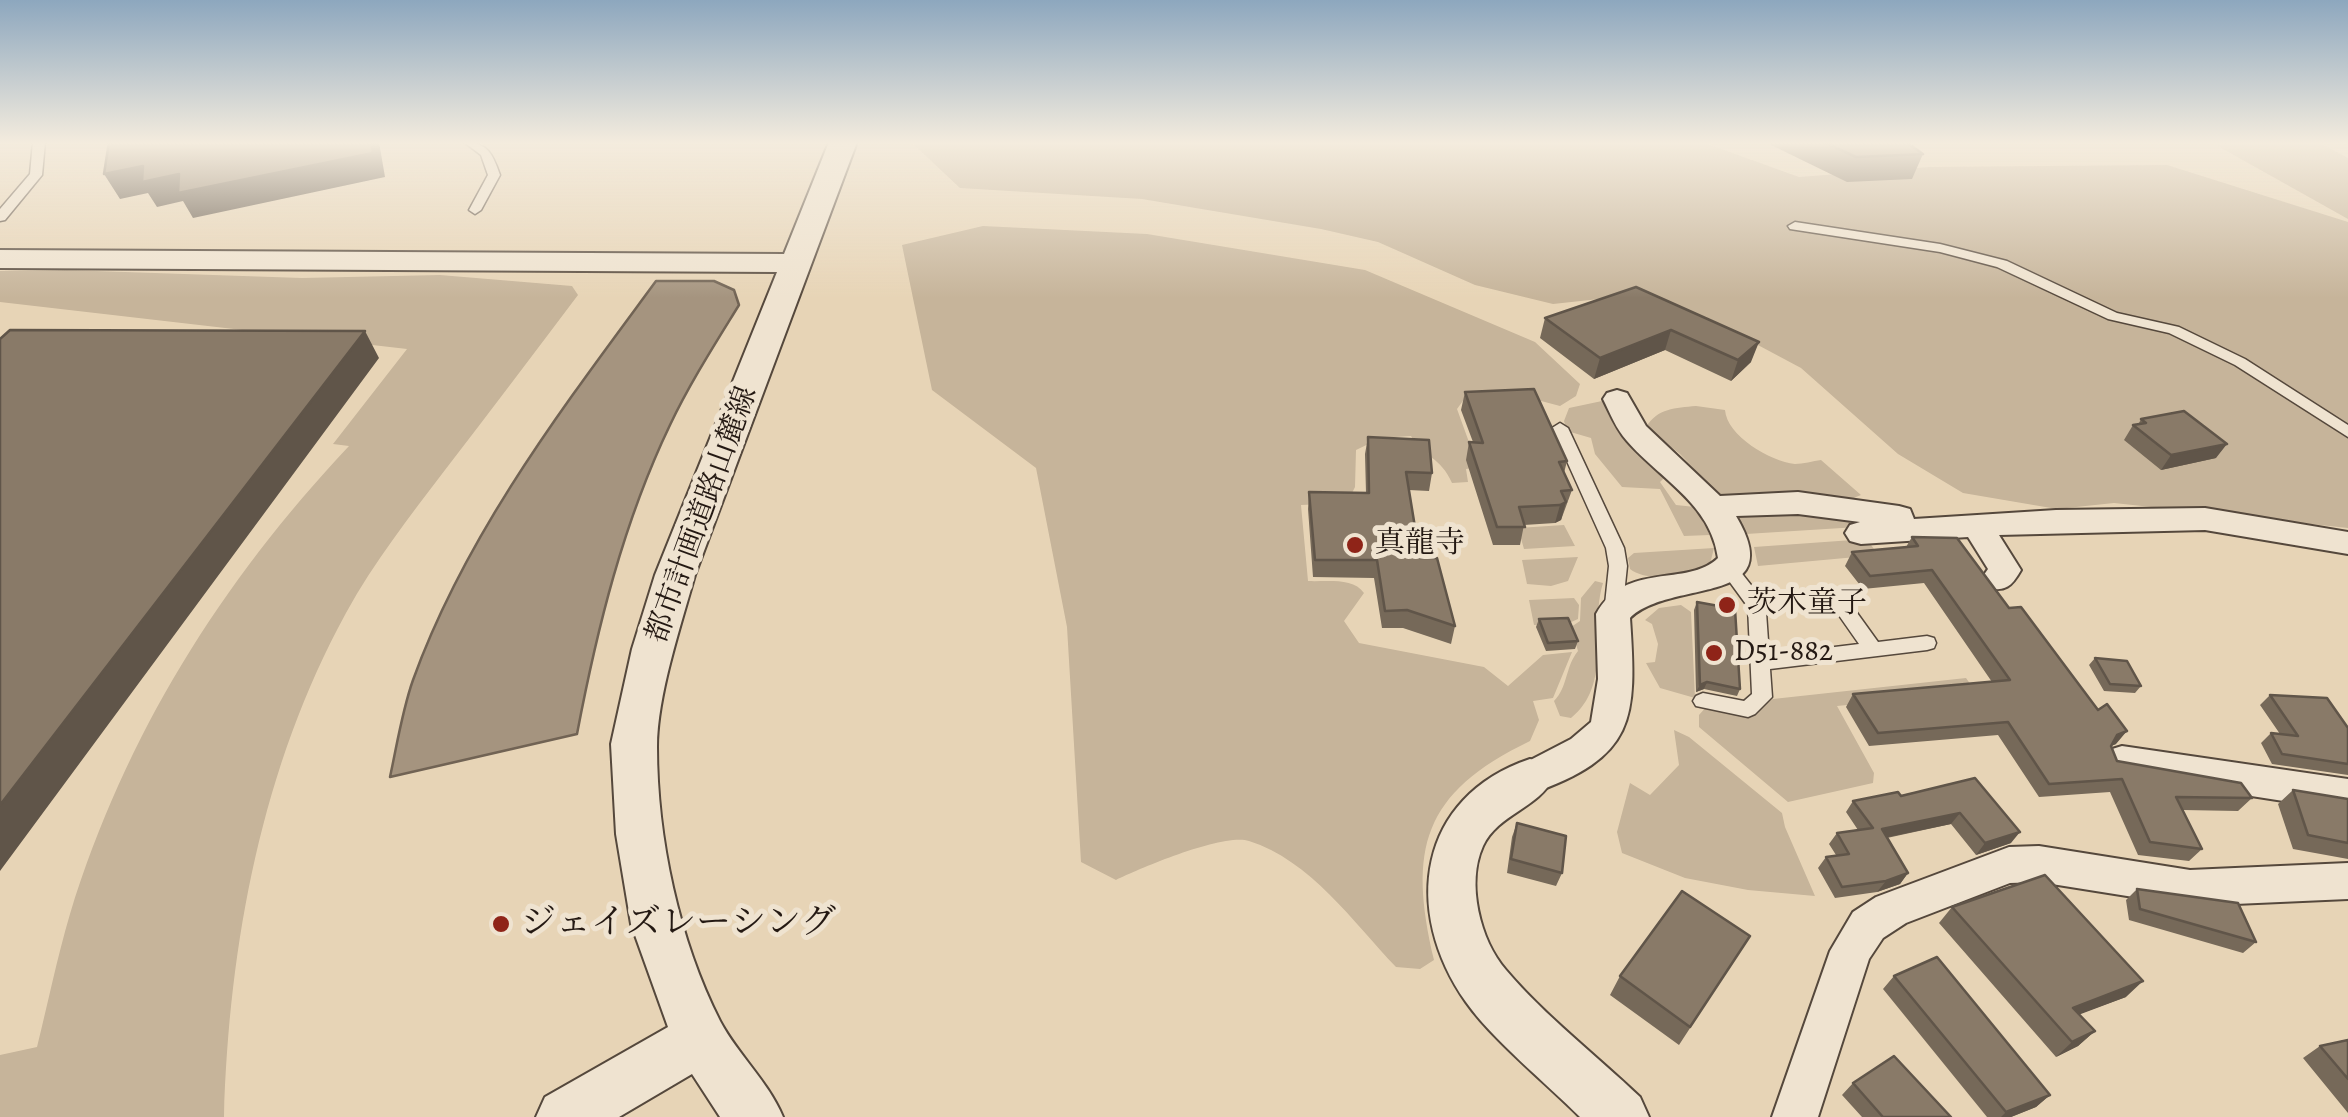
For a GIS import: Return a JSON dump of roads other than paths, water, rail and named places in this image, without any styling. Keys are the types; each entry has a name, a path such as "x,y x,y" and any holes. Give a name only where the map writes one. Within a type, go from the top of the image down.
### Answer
{"street":[{"name":"都市計画道路山麓線","path":"754,1117 700,1039 657,924 640,834 634,744 652,649 675,575 822,194"},
{"path":"0,259 794,263"},
{"path":"1617,399 1634,431 1684,474 1712,507 1735,551 1730,570 1708,579 1645,588 1624,600 1613,614 1616,688 1602,737 1485,808 1465,832 1453,862 1454,923 1486,987 1620,1117"},
{"path":"1712,507 1812,504 1889,515 1936,528"},
{"path":"1861,533 2205,519 2348,543"},
{"path":"1976,526 2005,570 1998,579"},
{"path":"2122,761 2348,795"},
{"path":"1795,1117 1851,950 1868,925 1891,910 2010,866 2039,864 2190,888 2348,881"},
{"path":"565,1117 700,1039"}],"lane":[{"path":"0,217 20,194"},
{"path":"475,210 484,194"},
{"path":"1795,226 1940,248 2002,264 2074,300 2113,316 2174,330 2240,362 2348,432"},
{"path":"1560,428 1615,548 1618,566 1613,614"},
{"path":"2314,537 2348,528"},
{"path":"1703,702 1748,709 1762,697 1757,606 1730,570"},
{"path":"1757,606 1836,597 1873,649"},
{"path":"1760,663 1927,642"}],"place":[{"name":"真龍寺","path":"1355,545"},
{"name":"茨木童子","path":"1727,605"},
{"name":"D51-882","path":"1714,653"},
{"name":"ジェイズレーシング","path":"501,924"}]}
